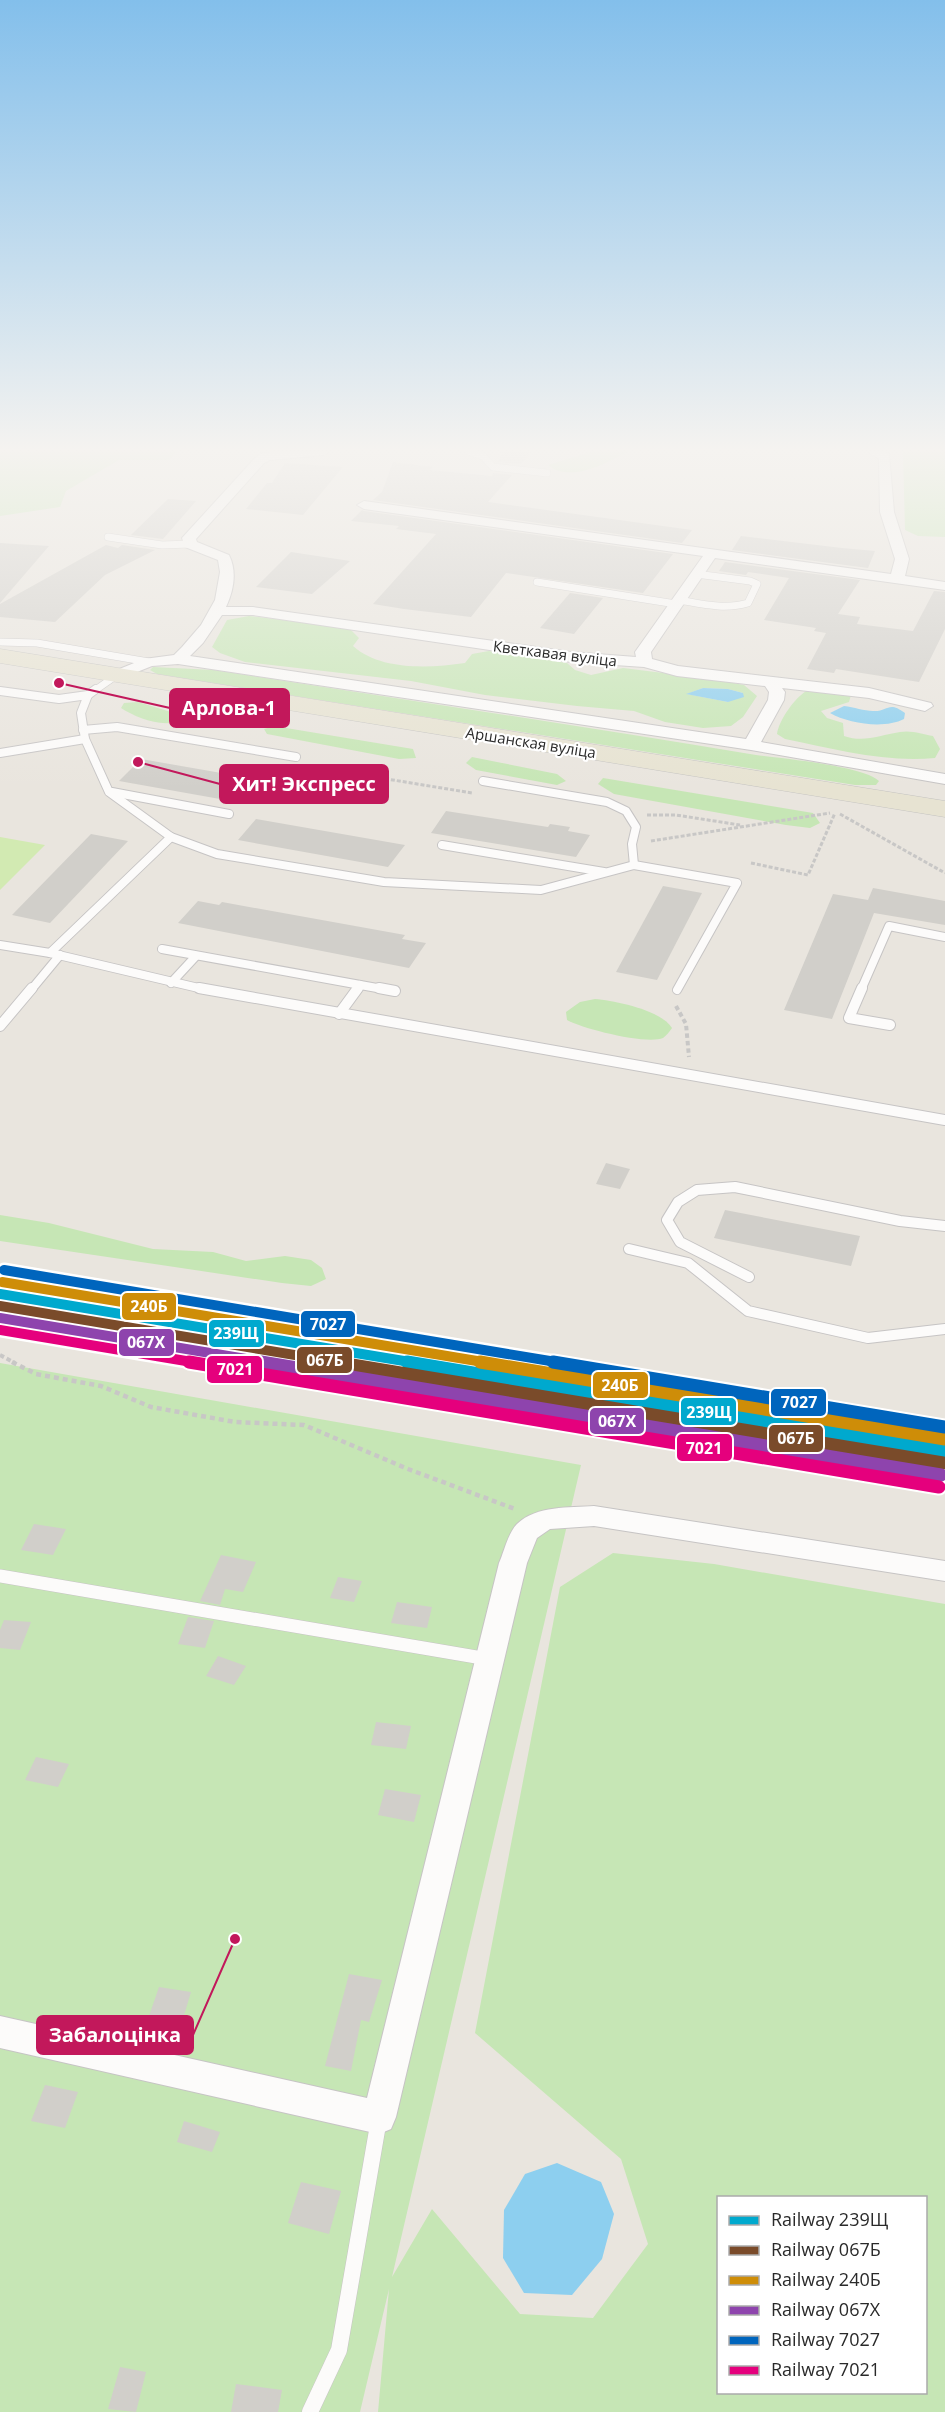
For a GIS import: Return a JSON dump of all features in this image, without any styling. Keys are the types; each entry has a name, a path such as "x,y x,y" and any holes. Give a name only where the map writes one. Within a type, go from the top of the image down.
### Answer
{"main road":[{"name":"Аршанская вуліца","path":"0,656 934,807"}],"street":[{"path":"178,659 197,642 218,611 227,564"},
{"path":"645,662 643,652 704,564"},
{"path":"790,564 945,586"},
{"path":"897,578 901,564"},
{"name":"Кветкавая вуліца","path":"218,611 253,611 571,657 645,662 676,670 869,693 925,706"},
{"path":"117,675 150,662 178,659 751,745 941,779 934,807"},
{"path":"751,745 776,699 777,692 771,683"},
{"path":"0,2032 379,2117 513,1563 526,1532 544,1520 594,1516 945,1571"}],"lane":[{"path":"537,582 677,602 732,607 747,603 758,584 696,574"},
{"path":"0,642 38,642 150,662"},
{"path":"0,691 59,699 88,695 117,675"},
{"path":"88,695 81,713 83,730 109,792 171,837 217,855 384,882 541,890 634,865 737,883 677,990"},
{"path":"83,730 117,727 296,757"},
{"path":"0,753 85,739"},
{"path":"483,781 607,802 626,811 636,827 632,844 634,865"},
{"path":"109,792 229,814"},
{"path":"50,953 171,837"},
{"path":"442,845 607,873"},
{"path":"890,1025 849,1018 889,926 945,937"},
{"path":"0,945 50,953 171,982 339,1014 945,1120"},
{"path":"162,949 395,991"},
{"path":"0,1026 60,956"},
{"path":"171,982 196,956"},
{"path":"339,1014 360,984"},
{"path":"749,1277 680,1242 667,1220 678,1202 697,1190 735,1187 900,1221 945,1226"},
{"path":"629,1249 688,1263 748,1311 868,1338 945,1329"},
{"path":"0,1576 491,1660"},
{"path":"310,2412 339,2350 379,2117"}],"path":[{"path":"296,757 297,765 472,793"},
{"path":"818,789 835,812 945,873"},
{"path":"632,844 846,810"},
{"path":"751,863 808,875 835,812"},
{"path":"628,814 676,815 745,826"},
{"path":"677,990 673,1003 684,1016 690,1034 689,1056 692,1076"},
{"path":"0,1355 36,1374 101,1386 151,1407 235,1422 304,1425 408,1469 544,1520"}],"green space":[{"path":"249,616 349,628 359,638 353,646 377,660 392,664 437,666 465,663 472,654 489,651 567,663 575,670 591,675 623,668 712,679 744,685 757,696 743,717 731,726 703,728 665,722 634,711 485,695 411,681 245,662 220,653 212,647 227,620","holes":["703,688 728,689 743,693 728,702 687,694"]},
{"path":"153,667 214,670 756,755 821,763 857,771 879,781 876,785 855,785 157,674 150,670"},
{"path":"808,690 851,695 849,702 821,711 827,718 843,723 844,736 865,739 900,732 913,732 933,736 940,749 935,758 898,759 785,739 777,734 781,722 793,703"},
{"path":"138,702 171,712 179,721 156,722 133,715 121,708 124,703"},
{"path":"274,726 413,749 416,758 399,759 267,734 264,729"},
{"path":"472,757 557,774 566,781 557,785 476,770 466,763"},
{"path":"603,778 813,813 820,823 810,828 786,825 614,794 598,784"},
{"path":"0,837 45,845 0,890"},
{"path":"595,999 626,1004 648,1011 672,1028 663,1038 655,1040 630,1038 567,1020 566,1012 580,1002"},
{"path":"0,1215 49,1223 153,1249 213,1252 246,1261 285,1256 311,1260 322,1268 326,1279 311,1286 282,1283 0,1241"},
{"path":"0,1363 581,1465 392,2277 432,2209 520,2314 593,2318 648,2244 621,2159 475,2033 560,1587 613,1553 714,1564 945,1604 945,2412 378,2412 389,2289 360,2412 0,2412"}],"water":[{"path":"703,688 728,689 743,693 744,697 728,702 686,694"},
{"path":"844,706 873,711 895,707 905,713 904,719 896,722 867,724 847,720 830,713"},
{"path":"557,2163 601,2182 614,2214 602,2259 572,2295 524,2293 503,2258 504,2210 525,2174"}],"building":[{"path":"0,564 34,564 0,603"},
{"path":"73,564 128,564 105,575 55,622 0,617 0,604"},
{"path":"279,564 347,564 312,594 256,587"},
{"path":"409,564 666,564 643,593 506,573 471,617 373,604"},
{"path":"724,564 737,564 860,580 838,614 860,617 857,624 913,631 934,591 945,592 945,629 919,682 836,669 834,673 807,669 826,633 814,631 816,628 764,620 789,578 748,572 746,575 719,571"},
{"path":"834,564 870,564 868,568"},
{"path":"570,593 603,598 574,634 540,628"},
{"path":"141,759 268,782 248,804 119,781"},
{"path":"446,811 548,827 550,824 570,827 568,831 590,835 576,857 431,833"},
{"path":"256,819 405,845 388,867 238,840"},
{"path":"91,834 128,841 50,923 12,915"},
{"path":"663,886 702,893 657,980 616,972"},
{"path":"873,888 945,901 945,925 874,913 832,1019 784,1010 833,894 868,900"},
{"path":"198,901 219,905 222,902 405,935 402,939 426,943 409,968 178,923"},
{"path":"606,1163 630,1169 620,1189 596,1184"},
{"path":"725,1210 860,1236 851,1266 714,1238"},
{"path":"34,1524 66,1529 53,1555 21,1550"},
{"path":"221,1555 256,1562 243,1592 225,1589 220,1605 200,1601"},
{"path":"338,1577 362,1581 354,1602 330,1598"},
{"path":"397,1602 432,1607 427,1628 391,1623"},
{"path":"188,1617 214,1621 205,1648 178,1644"},
{"path":"4,1620 31,1622 20,1650 0,1648 0,1630"},
{"path":"218,1656 246,1666 234,1685 206,1676"},
{"path":"376,1722 411,1726 406,1749 371,1745"},
{"path":"36,1757 69,1764 58,1787 25,1780"},
{"path":"385,1789 421,1795 414,1822 378,1815"},
{"path":"349,1974 382,1980 369,2022 361,2020 351,2071 325,2066"},
{"path":"159,1987 191,1992 182,2022 149,2016"},
{"path":"45,2085 78,2092 65,2128 31,2121"},
{"path":"184,2121 220,2132 212,2152 177,2142"},
{"path":"301,2182 341,2191 329,2234 288,2223"},
{"path":"120,2367 146,2372 136,2412 108,2409"},
{"path":"236,2384 282,2390 278,2412 231,2412"}],"rail line":[{"name":"7027","path":"4,1270 945,1427"},
{"name":"240Б","path":"2,1282 945,1439"},
{"name":"239Щ","path":"0,1294 945,1451"},
{"name":"067Б","path":"0,1306 943,1463"},
{"name":"067Х","path":"0,1318 941,1475"},
{"name":"7021","path":"0,1330 939,1487"}],"place":[{"name":"Арлова-1","path":"59,683"},
{"name":"Хит! Экспресс","path":"138,762"},
{"name":"Забалоцінка","path":"235,1939"}]}
